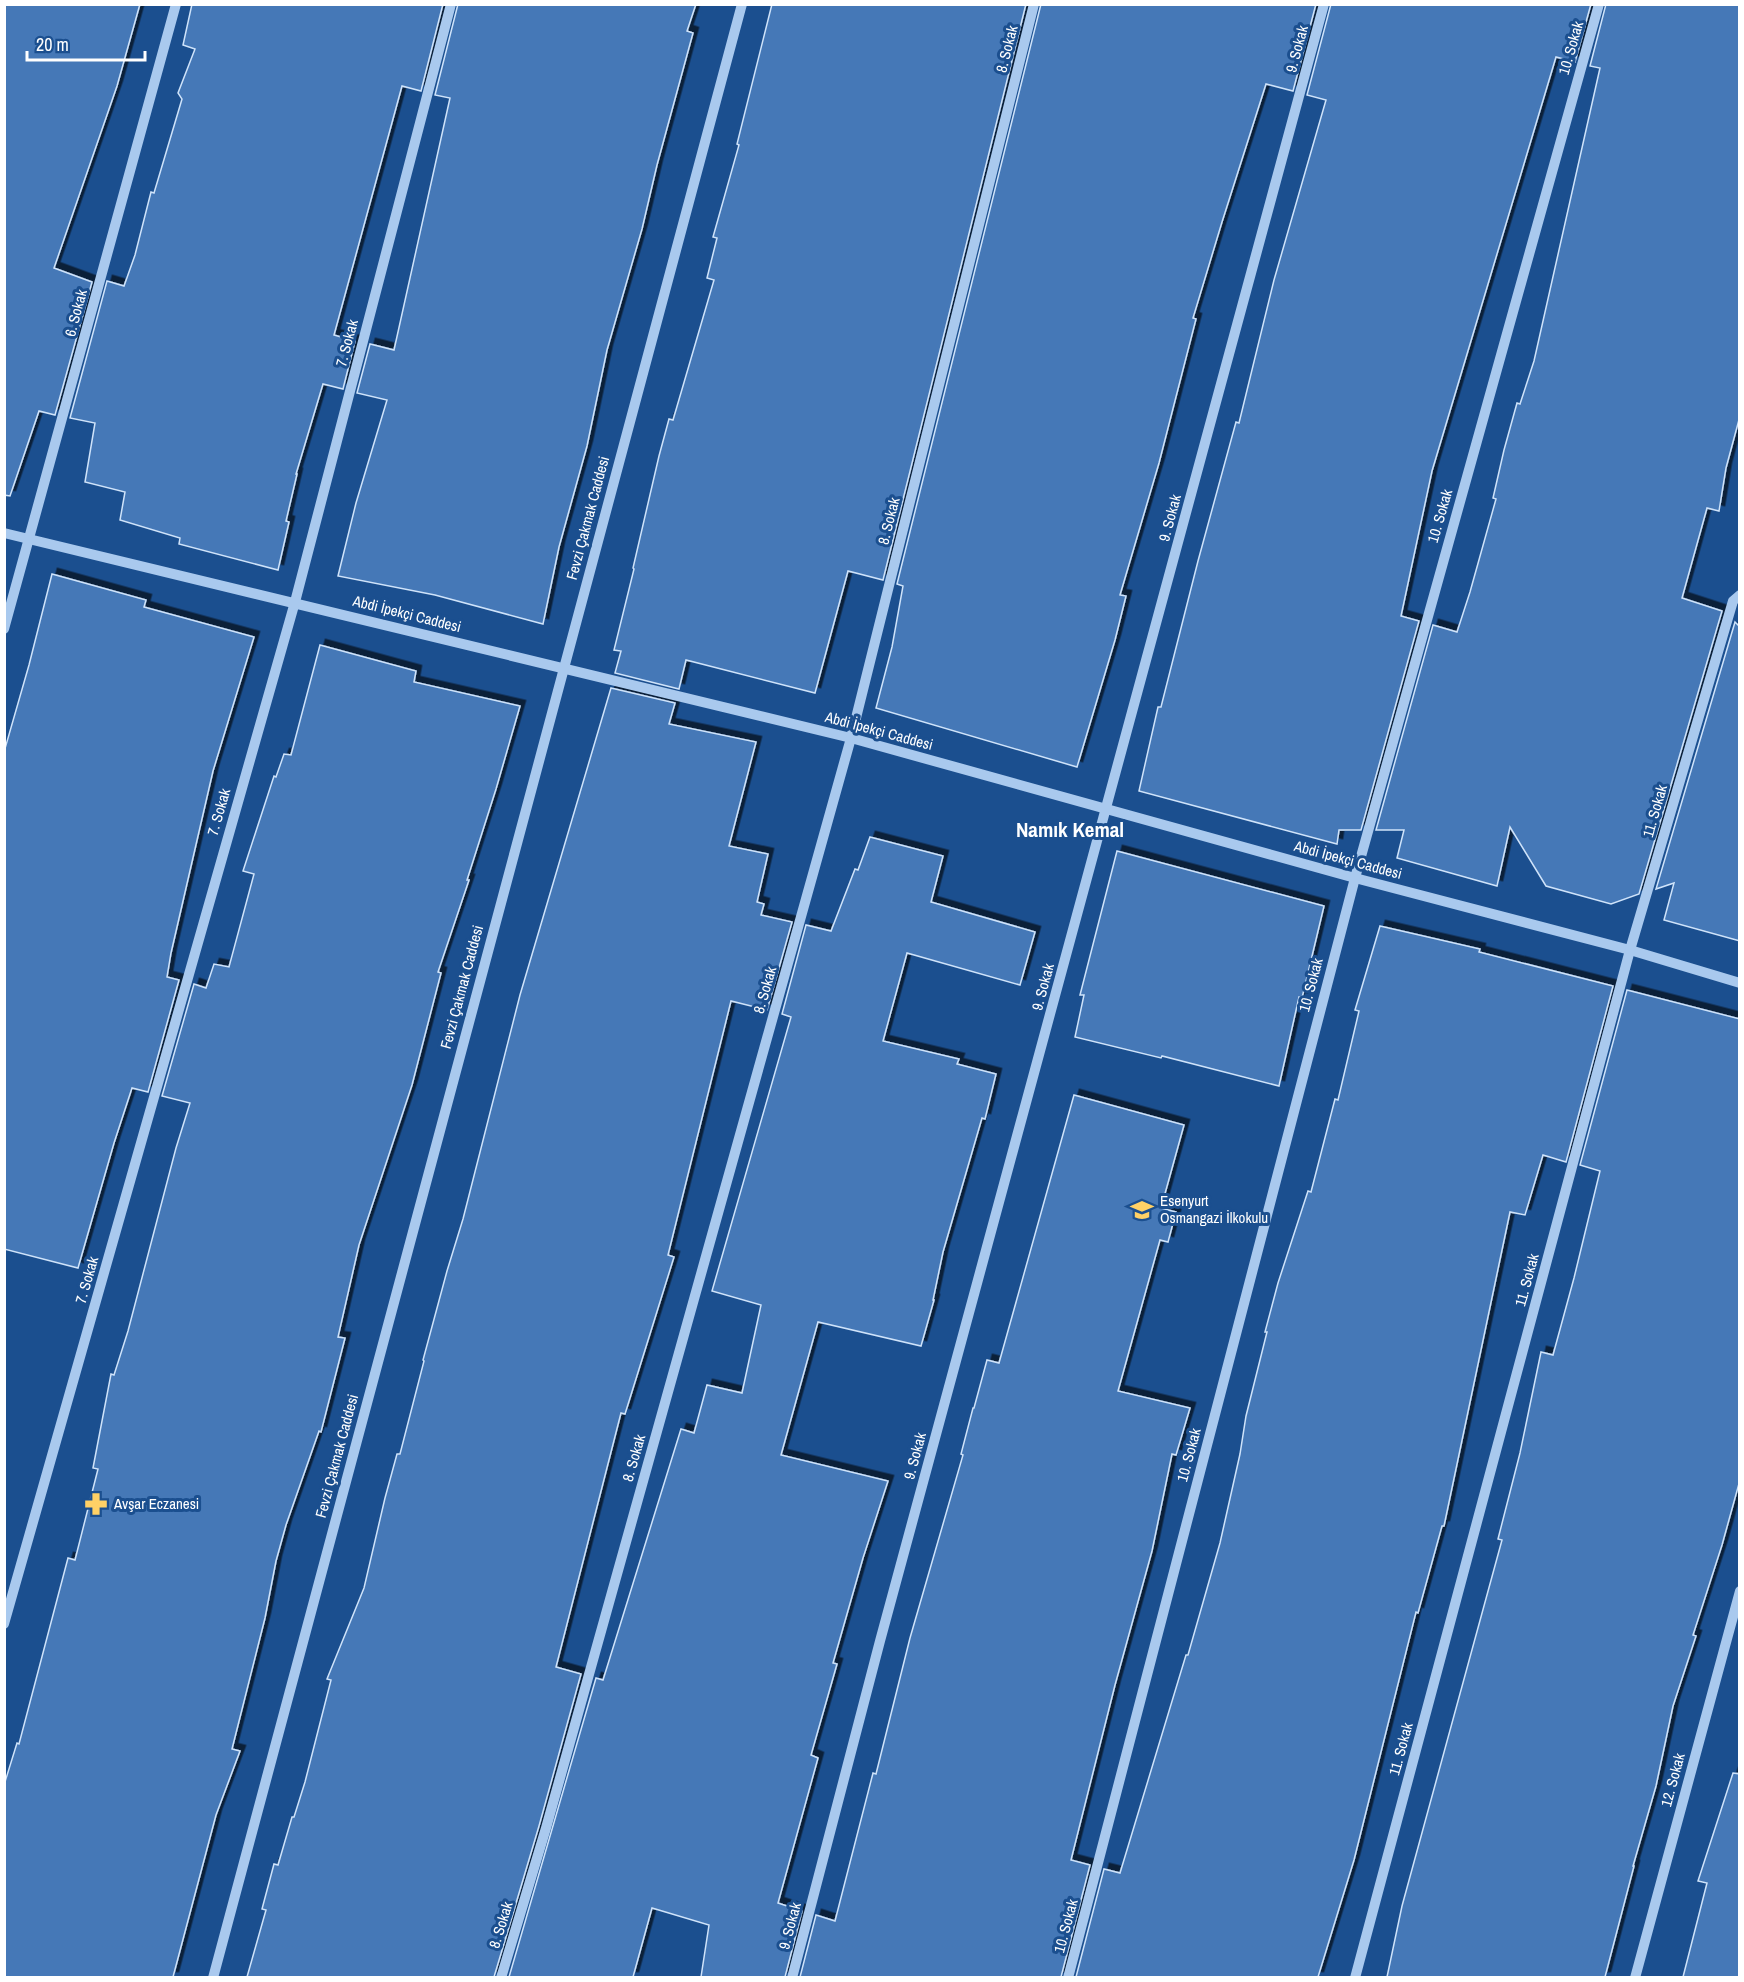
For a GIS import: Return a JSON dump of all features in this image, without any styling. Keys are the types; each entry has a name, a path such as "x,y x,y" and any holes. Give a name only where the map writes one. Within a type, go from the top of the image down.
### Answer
{"street":[{"name":"6. Sokak","path":"4,629 176,4"},
{"name":"7. Sokak","path":"4,1624 295,602 451,4"},
{"name":"Fevzi Çakmak Caddesi","path":"213,1977 742,4"},
{"name":"8. Sokak","path":"501,1977 546,1828 851,738 1034,4"},
{"name":"9. Sokak","path":"792,1977 880,1641 1324,4"},
{"name":"10. Sokak","path":"1068,1977 1355,878 1599,4"},
{"name":"Abdi İpekçi Caddesi","path":"4,533 851,738 1355,878 1630,950 1740,983"},
{"name":"11. Sokak","path":"1355,1977 1630,950 1733,601 1740,595"},
{"name":"12. Sokak","path":"1635,1977 1740,1591"}],"building":[{"path":"4,4 140,4 117,86 54,268 92,282 55,415 39,411 10,496 4,495"},
{"path":"192,4 443,4 421,91 402,86 334,335 355,341 343,389 323,384 296,474 286,521 289,522 278,570 179,544 180,538 120,520 125,492 85,482 95,423 70,418 107,281 124,286 135,255 151,192 154,193 182,99 178,93 195,49 183,45"},
{"path":"458,4 696,4 687,31 693,33 642,229 607,350 587,446 559,547 543,624 435,595 338,576 356,503 387,400 357,393 370,344 394,350 450,98 435,95"},
{"path":"772,4 1026,4 883,580 848,571 815,693 686,660 679,689 615,673 621,651 614,650 669,419 673,420 714,280 707,278 717,238 713,237 739,145 737,144"},
{"path":"1041,4 1316,4 1293,91 1266,84 1222,222 1193,318 1196,319 1159,463 1120,595 1126,596 1115,640 1077,767 876,708 892,647 903,586 897,584"},
{"path":"1331,4 1591,4 1575,62 1556,57 1432,471 1401,616 1419,621 1361,830 1339,830 1337,844 1139,791 1158,707 1161,707 1236,422 1239,423 1274,280 1326,100 1307,95"},
{"path":"1606,4 1740,4 1740,416 1726,468 1719,511 1707,508 1682,598 1722,611 1639,894 1611,904 1546,886 1510,827 1497,886 1397,858 1404,830 1376,830 1433,625 1457,632 1496,499 1493,498 1504,450 1517,403 1520,404 1534,361 1600,68 1590,66"},
{"path":"52,574 146,600 144,607 254,637 213,771 167,977 179,980 148,1092 132,1088 78,1268 4,1249 4,752"},
{"path":"1735,622 1740,627 1740,941 1664,920 1674,883 1656,889"},
{"path":"320,645 416,671 414,682 520,706 467,880 469,880 438,972 441,973 412,1085 359,1245 338,1337 345,1338 321,1432 319,1431 286,1525 276,1561 265,1618 232,1749 240,1751 216,1815 173,1977 4,1977 4,1785 17,1743 19,1744 68,1558 75,1560 98,1469 93,1468 111,1374 114,1375 128,1331 190,1103 162,1096 194,984 206,988 214,964 229,967 254,874 243,871 274,776 276,777 284,754 291,755"},
{"path":"611,688 675,703 669,724 756,742 729,846 768,854 757,902 764,904 761,915 792,922 767,1010 731,1001 668,1255 674,1257 625,1414 621,1413 556,1667 581,1674 539,1826 494,1977 247,1977 266,1910 262,1909 274,1864 278,1865 305,1782 331,1680 327,1679 364,1588 385,1498 397,1454 400,1454 520,995"},
{"path":"870,837 943,856 931,902 1035,932 1020,985 907,953 883,1041 959,1059 957,1064 996,1074 985,1119 982,1118 943,1252 934,1300 921,1346 818,1322 781,1455 888,1481 833,1663 837,1664 811,1755 818,1758 778,1903 802,1911 785,1977 701,1977 709,1925 652,1908 633,1977 509,1977 596,1678 603,1680 681,1429 694,1433 707,1385 742,1393 761,1305 712,1291 791,1017 782,1014 806,925 831,931"},
{"path":"1117,851 1324,906 1302,998 1299,997 1279,1086 1162,1056 1161,1058 1075,1037 1084,995 1080,995"},
{"path":"1380,926 1480,949 1479,952 1613,986 1566,1162 1543,1155 1525,1215 1510,1212 1444,1526 1442,1526 1418,1613 1416,1612 1354,1860 1318,1977 1076,1977 1104,1869 1120,1873 1186,1655 1188,1655 1220,1543 1246,1416 1267,1332 1265,1332 1278,1283 1308,1191 1311,1192 1335,1099 1338,1100 1359,1011 1355,1010"},
{"path":"1627,990 1740,1019 1740,1480 1693,1635 1696,1636 1673,1706 1656,1786 1605,1977 1387,1977 1402,1906 1502,1540 1498,1539 1520,1453 1541,1352 1553,1355 1574,1278 1600,1171 1580,1165"},
{"path":"1074,1095 1184,1125 1161,1208 1176,1212 1168,1242 1160,1240 1118,1391 1190,1408 1176,1455 1172,1454 1152,1551 1115,1685 1071,1860 1090,1865 1061,1977 800,1977 816,1915 835,1921 873,1773 876,1774 910,1638 963,1455 961,1454 973,1408 987,1360 999,1363"},
{"path":"1733,1773 1740,1774 1740,1977 1683,1977 1707,1883 1698,1881"}],"place":[{"name":"Esenyurt Osmangazi İlkokulu","path":"1142,1210"},
{"name":"Avşar Eczanesi","path":"96,1504"}],"district":[{"name":"Namık Kemal","path":"1070,830"}]}
